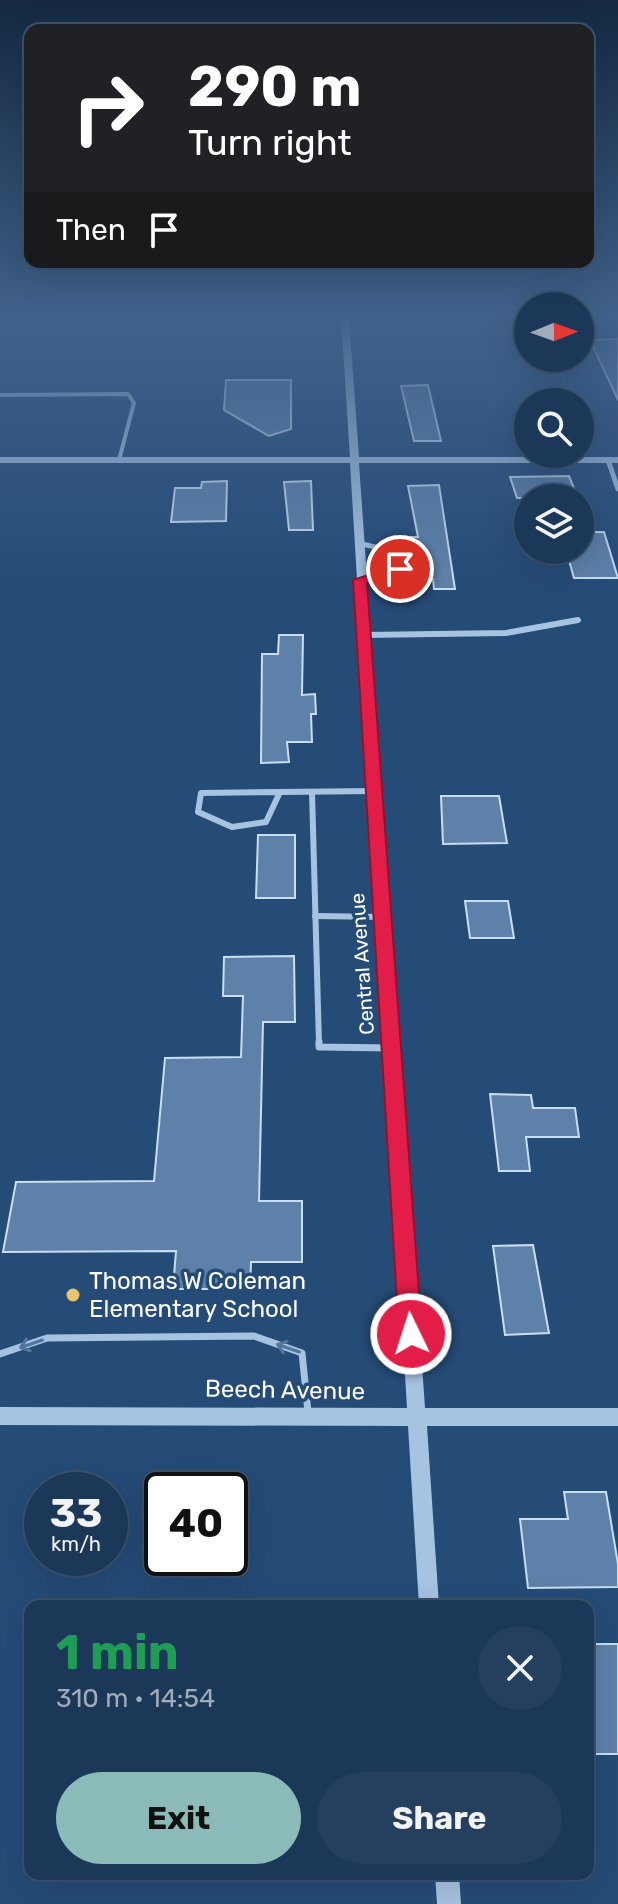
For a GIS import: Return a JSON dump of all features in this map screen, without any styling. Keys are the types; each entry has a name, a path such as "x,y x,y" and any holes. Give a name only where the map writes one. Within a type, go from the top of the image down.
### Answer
{"street":[{"name":"Central Avenue","path":"351,407 360,580 429,1600"},
{"path":"0,460 613,460 618,489"},
{"path":"364,635 506,633 578,620"},
{"name":"Beech Avenue","path":"0,1416 618,1417"},
{"path":"447,1880 449,1904"}],"lane":[{"path":"119,460 133,407"},
{"path":"358,543 396,552 400,569 386,576 360,580"},
{"path":"280,792 266,822 232,827 198,812 201,793 280,792 312,792 374,791"},
{"path":"312,792 319,1047 391,1048"},
{"path":"315,916 383,917"},
{"path":"0,1354 47,1338 254,1336 302,1353 309,1416"}],"building":[{"path":"224,407 291,407 291,429 269,436 224,410"},
{"path":"406,407 433,407 441,441 414,441"},
{"path":"569,476 572,484 514,484 514,489 510,477"},
{"path":"227,481 226,521 171,522 175,488 201,488 202,482"},
{"path":"311,481 313,530 289,530 284,482"},
{"path":"439,485 455,589 434,589 433,579 414,579 410,537 418,537 408,486"},
{"path":"594,532 604,532 618,578 574,578 570,564 594,564"},
{"path":"279,635 303,635 302,695 315,694 316,714 311,714 312,742 287,742 289,762 261,763 262,654 278,654"},
{"path":"441,796 499,796 507,843 443,844"},
{"path":"258,835 295,835 295,898 256,898"},
{"path":"465,901 508,901 514,938 470,938"},
{"path":"294,956 295,1022 263,1022 259,1201 302,1201 302,1262 251,1262 250,1289 173,1289 176,1251 3,1252 16,1182 154,1181 165,1058 241,1057 243,996 223,996 224,957"},
{"path":"490,1094 531,1095 533,1108 575,1108 579,1137 526,1137 530,1171 499,1171"},
{"path":"533,1245 549,1333 505,1335 493,1246"},
{"path":"564,1492 606,1492 618,1564 618,1587 528,1588 520,1519 568,1519"},
{"path":"594,1644 618,1644 618,1754 594,1754"}],"place":[{"name":"Thomas W Coleman Elementary School","path":"73,1295"}],"route":[{"path":"400,569 386,576 360,580 411,1334"}]}
